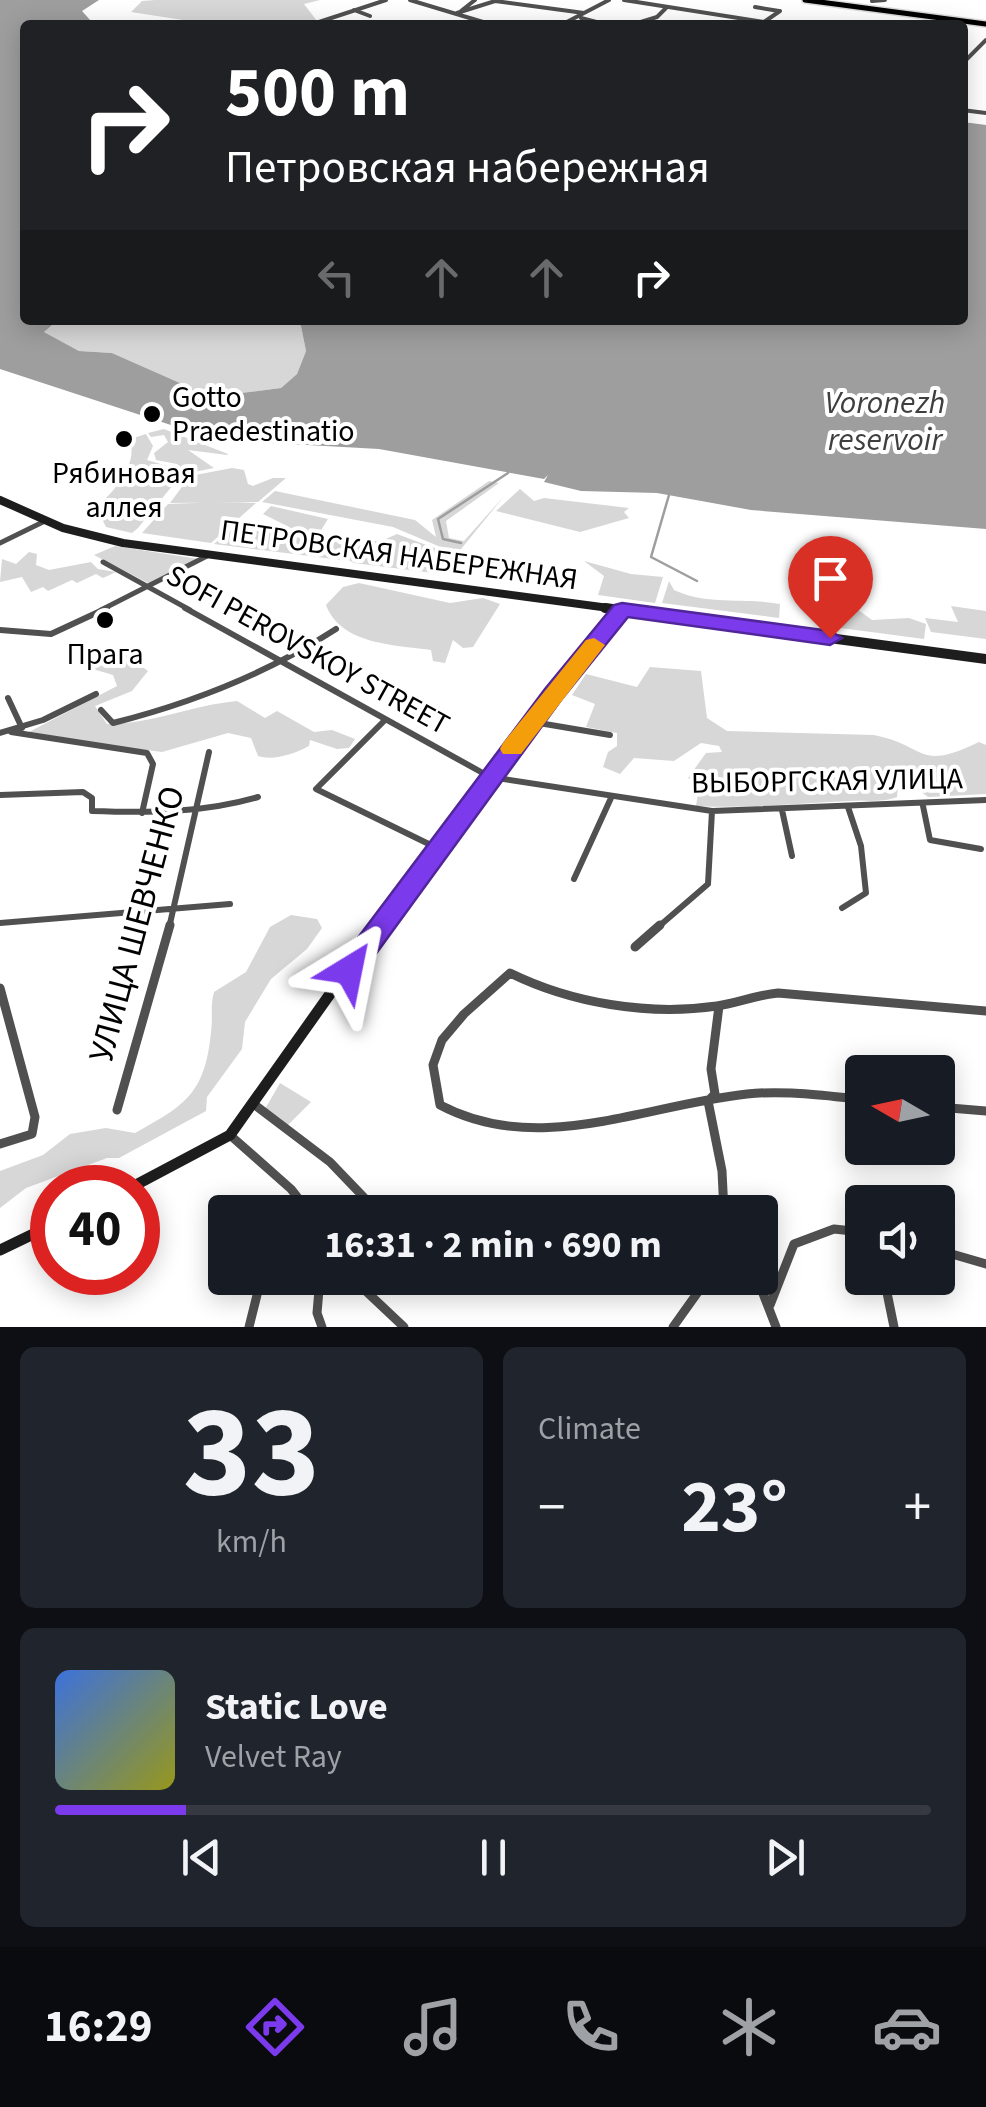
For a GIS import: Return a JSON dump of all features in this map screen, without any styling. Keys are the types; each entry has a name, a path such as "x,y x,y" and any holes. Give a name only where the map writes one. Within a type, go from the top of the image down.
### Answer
{"main road":[{"path":"804,0 956,20"},
{"path":"816,0 958,20"},
{"name":"ПЕТРОВСКАЯ НАБЕРЕЖНАЯ","path":"0,500 45,522 101,538 986,659"},
{"path":"490,777 622,610"},
{"path":"0,1250 30,1236"}],"street":[{"path":"327,20 386,0"},
{"path":"410,0 477,20"},
{"path":"467,12 458,10 475,0"},
{"path":"573,20 609,0"},
{"path":"624,0 740,20"},
{"path":"872,1 884,0"},
{"path":"457,14 502,1 594,20"},
{"path":"754,7 780,11 769,20"},
{"path":"647,20 666,8"},
{"path":"353,10 370,16"},
{"path":"968,58 986,40"},
{"path":"0,543 45,522"},
{"path":"0,630 51,634 194,567 210,554"},
{"name":"SOFI PEROVSKOY STREET","path":"102,562 490,777"},
{"path":"101,710 113,723 134,714 153,713 284,662 336,629"},
{"path":"0,733 22,728 96,694"},
{"path":"8,698 22,728"},
{"path":"384,721 316,789 437,848"},
{"path":"532,722 610,736"},
{"path":"10,732 147,753 154,764 142,812"},
{"name":"УЛИЦА ШЕВЧЕНКО","path":"117,1110 175,906 209,752"},
{"path":"160,1172 230,1135 490,777"},
{"name":"ВЫБОРГСКАЯ УЛИЦА","path":"490,777 712,812 922,806 986,800"},
{"path":"0,795 83,792 92,798 92,811 142,812 198,811 258,798"},
{"path":"574,878 610,798"},
{"path":"922,806 930,840 981,849"},
{"path":"842,908 866,893 861,846 848,807"},
{"path":"782,810 792,856"},
{"path":"635,947 708,884 712,812"},
{"path":"0,922 230,904"},
{"path":"845,1098 746,1094 575,1124 497,1126 458,1116 440,1105 432,1065 449,1032 486,991 510,974 550,993 632,1007 719,1006 745,996 778,993 986,1011"},
{"path":"0,988 34,1104 32,1134 0,1144"},
{"path":"708,1101 714,1094 711,1059 719,1006"},
{"path":"708,1101 723,1195"},
{"path":"255,1105 330,1162 362,1195"},
{"path":"955,1108 986,1111"},
{"path":"230,1135 296,1195"},
{"path":"770,1305 794,1244 834,1228 845,1230"},
{"path":"955,1255 986,1264"},
{"path":"249,1327 257,1295"},
{"path":"319,1295 317,1313 322,1327"},
{"path":"370,1295 404,1327"},
{"path":"672,1327 696,1295"},
{"path":"765,1295 776,1327"},
{"path":"887,1295 894,1327"}],"shaded area":[{"path":"320,0 304,4 316,20 183,20 131,12 142,1"},
{"path":"52,325 300,325 306,351 297,374 281,388 241,393 198,391 112,353 79,351 44,332"},
{"path":"164,429 228,454 188,450 214,468 189,473 177,464 156,460 154,453 168,442 164,435 151,437 148,433"},
{"path":"146,434 153,446 147,460 177,469 174,472 181,475 132,533 106,527 96,507 128,468 130,439"},
{"path":"232,468 244,470 248,484 253,486 273,478 286,478 258,502 170,503 190,476"},
{"path":"489,481 499,483 446,521 449,538 464,541 505,495 457,554 393,527 262,502 275,491 415,520 436,537 432,520"},
{"path":"520,489 534,501 544,498 629,508 624,512 629,518 580,532 496,511"},
{"path":"256,503 211,543 142,533 168,504"},
{"path":"271,506 328,519 315,540 263,514"},
{"path":"275,525 341,560 214,544 231,530"},
{"path":"397,534 456,556 441,574 354,563 330,550 332,541 381,541"},
{"path":"115,546 199,559 150,584 94,555"},
{"path":"29,552 37,554 36,565 49,570 91,562 98,569 116,572 103,578 96,574 77,583 72,580 48,591 43,587 31,592 22,577 0,582 2,559 16,564"},
{"path":"584,561 631,574 663,577 655,603 598,595 604,576"},
{"path":"669,581 674,590 700,598 780,604 779,618 662,603"},
{"path":"359,583 450,603 483,598 500,604 473,647 463,648 453,640 445,663 433,661 431,650 371,641 333,618 326,605 343,587"},
{"path":"833,602 850,604 872,620 909,618 926,624 924,639 833,627"},
{"path":"951,606 986,611 986,639 931,632 925,618 958,622"},
{"path":"80,645 111,659 122,652 148,671 132,691 95,706 107,724 237,701 265,718 277,711 314,732 332,730 355,739 349,748 337,749 310,740 303,749 270,758 258,756 251,738 228,733 162,752 34,736 29,732 117,686 113,675 96,670 90,657 75,647"},
{"path":"650,667 701,671 707,718 727,731 874,735 933,756 979,742 986,745 986,794 928,797 916,788 898,786 897,797 880,801 696,806 699,786 688,778 706,753 722,752 719,746 701,743 674,761 634,758 620,774 603,767 608,752 617,746 617,733 586,727 595,704 572,695 586,674 637,687"},
{"path":"291,915 317,919 322,928 307,949 271,979 245,1022 242,1049 207,1097 206,1111 119,1158 88,1165 30,1165 30,1187 0,1208 0,1171 43,1155 70,1134 106,1128 135,1133 168,1114 190,1095 204,1070 208,1053 214,992 246,972 270,927"},
{"path":"280,1083 311,1102 288,1125 265,1109"}],"water":[{"name":"Voronezh reservoir","path":"0,0 99,0 82,11 90,20 20,20 20,325 52,325 44,332 79,351 112,353 198,391 241,393 281,388 297,374 306,351 300,325 968,325 968,123 986,125 986,529 751,510 657,493 581,491 544,482 548,475 544,479 379,449 254,442 180,428 0,369"}],"waterway":[{"path":"461,543 443,539 438,519 508,473"},
{"path":"669,495 651,557 697,581"}],"slow traffic":[{"path":"512,749 594,645"}],"place":[{"name":"Gotto Praedestinatio","path":"152,414"},
{"name":"Рябиновая аллея","path":"124,439"},
{"name":"Прага","path":"105,620"}],"route":[{"path":"349,970 553,694 622,610 830,638"}]}
